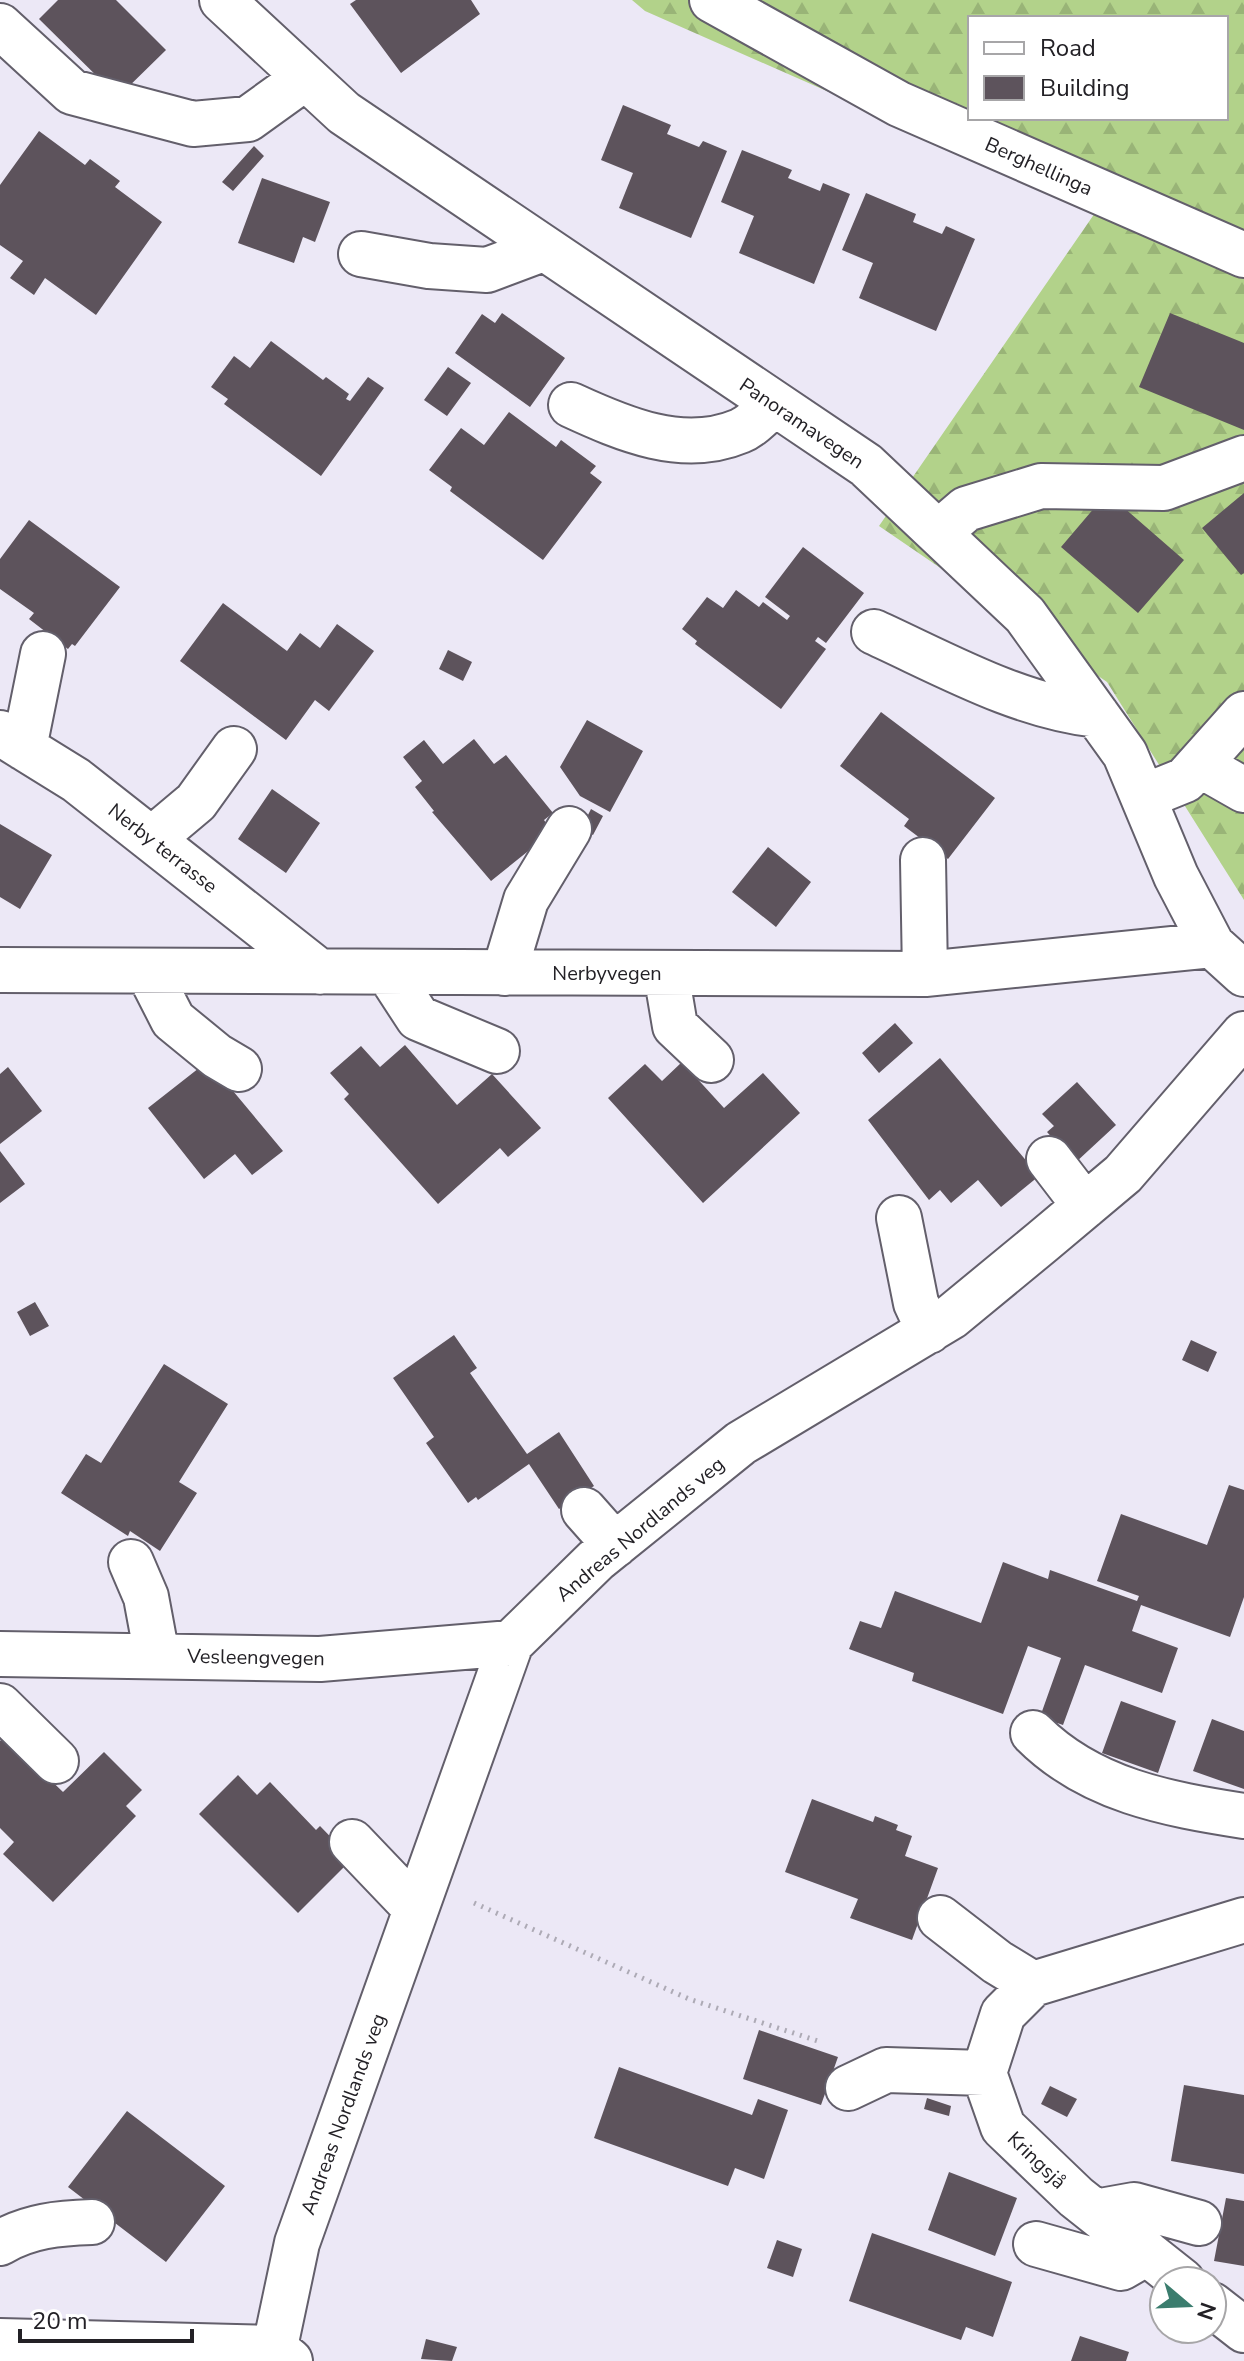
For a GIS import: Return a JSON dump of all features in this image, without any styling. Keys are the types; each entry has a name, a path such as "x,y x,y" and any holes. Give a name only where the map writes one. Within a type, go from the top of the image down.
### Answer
{"street":[{"name":"Panoramavegen","path":"222,0 344,113 866,465 1025,615 1125,754 1176,876 1212,945 1244,974"},
{"name":"Berghellinga","path":"712,0 899,104 1244,255"},
{"path":"0,26 72,92 193,124 248,119 305,78"},
{"path":"361,254 429,266 487,270 543,249"},
{"path":"571,405 657,438 703,442 742,431 774,404"},
{"path":"938,533 966,509 1041,486 1164,488 1244,458"},
{"path":"874,632 979,680 1057,710 1097,715"},
{"path":"12,740 43,654"},
{"path":"1143,797 1185,780 1241,723"},
{"name":"Nerby terrasse","path":"12,740 76,780 320,972"},
{"path":"152,839 196,802 234,749"},
{"path":"1200,765 1244,790"},
{"path":"504,973 526,900 569,829"},
{"path":"923,860 925,974"},
{"name":"Nerbyvegen","path":"0,970 925,974 1212,945"},
{"path":"148,971 173,1020 217,1056 239,1069"},
{"path":"388,972 418,1018 497,1051"},
{"path":"666,973 675,1026 711,1060"},
{"name":"Andreas Nordlands veg","path":"279,2357 297,2243 511,1643 615,1545 741,1443 951,1317 1085,1206 1123,1174 1244,1034"},
{"path":"1049,1159 1085,1206"},
{"path":"899,1218 916,1303 929,1331"},
{"path":"584,1510 615,1545"},
{"path":"131,1562 146,1597 157,1656"},
{"name":"Vesleengvegen","path":"0,1654 320,1659 511,1643"},
{"path":"0,1706 56,1761"},
{"path":"1033,1733 1058,1758 1103,1783 1186,1807 1244,1816"},
{"path":"352,1842 421,1896"},
{"path":"940,1918 997,1962 1033,1984"},
{"path":"867,2079 984,2073 1003,2014 1033,1984 1244,1920"},
{"name":"Kringsjå","path":"984,2073 1003,2127 1095,2212 1162,2265"},
{"path":"1095,2212 1134,2205 1199,2223"},
{"path":"0,2243 31,2229 59,2223 92,2222"},
{"path":"1036,2244 1121,2268 1147,2253"},
{"path":"1228,2318 1244,2330"},
{"path":"0,2341 279,2357"}],"path":[{"path":"421,1896 501,1914 689,1999 842,2048 867,2079"}],"green space":[{"path":"632,0 1244,0 1244,900 1107,682 879,526 1097,210 645,11"}],"building":[{"path":"58,0 116,0 166,50 118,97 39,19"},
{"path":"356,0 471,0 480,14 401,73 350,4"},
{"path":"623,105 671,125 667,134 699,147 703,141 727,151 691,238 619,208 633,173 601,160"},
{"path":"39,131 85,165 90,159 120,181 115,187 162,222 96,315 45,278 34,295 10,278 23,261 0,245 0,185"},
{"path":"254,146 264,156 233,191 222,182"},
{"path":"742,150 792,170 788,178 820,191 823,183 850,194 814,284 739,253 754,216 721,202"},
{"path":"262,178 330,202 315,242 303,237 294,263 238,243"},
{"path":"866,193 916,214 913,222 942,234 946,226 975,239 936,331 859,298 873,263 842,250"},
{"path":"502,313 565,358 530,407 455,353 482,314 495,323"},
{"path":"1170,313 1244,343 1244,430 1139,387"},
{"path":"271,341 323,380 326,377 349,394 346,399 350,401 368,377 384,388 321,476 224,404 228,399 211,387 234,356 250,368"},
{"path":"448,367 471,383 447,416 424,400"},
{"path":"509,412 556,447 561,440 596,466 590,473 602,482 543,560 450,491 452,487 429,470 461,428 484,445"},
{"path":"1107,493 1184,560 1138,613 1061,547"},
{"path":"1244,493 1244,573 1241,575 1202,528"},
{"path":"29,520 120,587 75,646 72,644 68,649 29,619 34,613 0,589 0,559"},
{"path":"803,547 864,593 826,643 818,637 815,641 826,649 781,709 695,644 697,641 682,629 707,597 723,608 736,590 759,607 763,602 787,620 790,616 765,597"},
{"path":"223,603 287,651 300,633 320,648 337,624 374,651 329,711 315,700 286,740 180,661"},
{"path":"448,650 472,662 463,681 439,669"},
{"path":"881,712 995,798 948,859 904,826 909,819 840,766"},
{"path":"587,720 643,751 610,812 580,796 560,767"},
{"path":"474,739 494,764 506,755 553,813 544,820 552,832 491,881 432,812 415,787 422,781 403,757 424,740 443,764"},
{"path":"272,789 320,823 286,873 238,839"},
{"path":"591,809 603,816 593,835 581,829"},
{"path":"0,824 52,855 20,909 0,897"},
{"path":"768,847 811,882 776,927 732,892"},
{"path":"895,1023 913,1043 879,1073 862,1053"},
{"path":"405,1045 457,1105 492,1074 541,1128 508,1157 500,1148 438,1204 344,1099 349,1094 330,1073 361,1046 380,1067"},
{"path":"940,1058 1039,1176 1001,1207 978,1180 951,1203 940,1190 929,1200 868,1120"},
{"path":"208,1061 283,1151 252,1175 235,1154 204,1179 148,1108"},
{"path":"682,1062 724,1108 763,1073 800,1113 703,1203 608,1098 645,1064 662,1081"},
{"path":"8,1067 42,1111 0,1144 0,1074"},
{"path":"1077,1082 1116,1125 1075,1163 1047,1132 1054,1126 1042,1114"},
{"path":"0,1151 25,1184 0,1203"},
{"path":"35,1302 49,1326 30,1336 17,1312"},
{"path":"454,1335 477,1368 470,1373 527,1454 559,1432 594,1486 559,1509 529,1464 478,1500 476,1497 468,1503 426,1443 434,1437 393,1378"},
{"path":"1191,1340 1217,1352 1208,1372 1182,1360"},
{"path":"164,1364 228,1404 179,1482 197,1493 160,1551 130,1531 128,1536 61,1493 86,1454 101,1463"},
{"path":"1229,1485 1244,1490 1244,1597 1230,1637 1141,1605 1132,1631 1178,1648 1162,1693 1085,1665 1063,1725 1040,1717 1061,1658 1028,1646 1003,1714 912,1681 914,1673 849,1649 860,1621 881,1628 895,1591 981,1623 1003,1562 1048,1579 1050,1570 1137,1601 1139,1596 1097,1581 1121,1514 1207,1545"},
{"path":"1121,1701 1176,1721 1158,1773 1102,1753"},
{"path":"1212,1719 1244,1731 1244,1789 1193,1771"},
{"path":"5,1736 63,1792 104,1752 142,1790 126,1806 136,1816 53,1902 3,1854 14,1842 0,1828 0,1741"},
{"path":"238,1775 257,1795 270,1782 316,1830 320,1826 352,1859 298,1913 199,1814"},
{"path":"812,1799 873,1822 875,1816 898,1825 896,1830 912,1836 905,1856 938,1868 912,1940 850,1918 858,1899 785,1872"},
{"path":"759,2030 838,2057 821,2105 743,2079"},
{"path":"619,2067 752,2115 758,2099 788,2110 764,2179 735,2168 728,2186 594,2138"},
{"path":"1184,2085 1244,2095 1244,2174 1171,2161"},
{"path":"1050,2086 1077,2099 1067,2117 1041,2104"},
{"path":"927,2098 951,2106 949,2116 924,2109"},
{"path":"127,2111 225,2186 166,2262 68,2187"},
{"path":"949,2172 1017,2198 995,2256 928,2230"},
{"path":"1226,2198 1244,2201 1244,2266 1214,2261"},
{"path":"872,2233 1012,2282 993,2337 966,2327 961,2340 849,2301"},
{"path":"777,2240 802,2249 793,2277 767,2268"},
{"path":"1080,2336 1129,2352 1126,2361 1071,2361"},
{"path":"426,2339 457,2347 452,2361 421,2359"}]}
